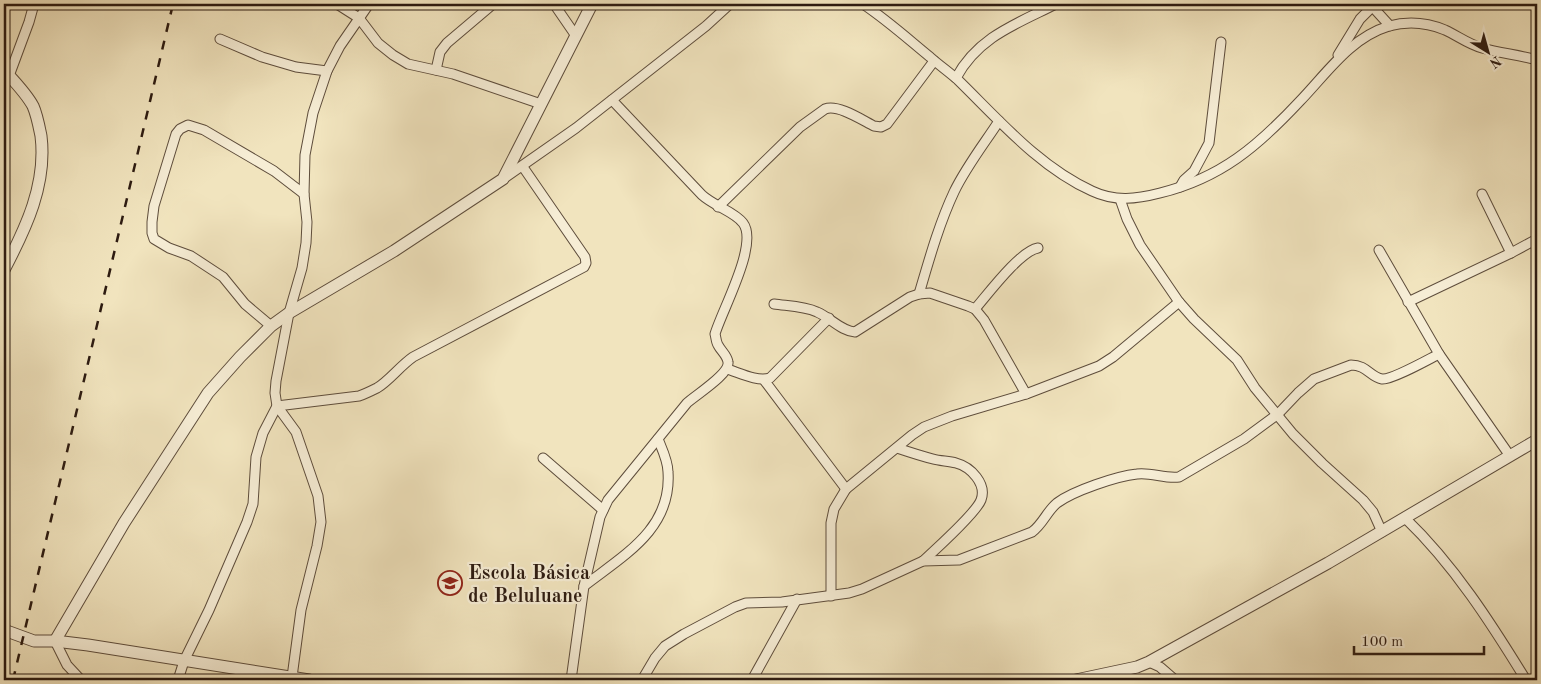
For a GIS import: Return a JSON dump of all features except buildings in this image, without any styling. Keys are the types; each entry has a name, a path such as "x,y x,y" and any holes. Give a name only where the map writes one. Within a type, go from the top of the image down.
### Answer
{"street":[{"path":"4,270 21,238 40,182 42,145 39,123 33,106 6,76 29,22 34,4"},
{"path":"336,4 359,18 378,43 408,64 453,74 541,104"},
{"path":"292,677 301,610 321,522 318,496 296,432 277,406 276,381 289,313 302,268 306,243 305,155 312,113 327,71 340,46 369,4"},
{"path":"436,70 440,52 447,43 493,4"},
{"path":"554,4 576,36"},
{"path":"503,179 592,4"},
{"path":"55,641 124,523 208,393 271,326 523,167 706,26 730,4"},
{"path":"863,4 956,78 1033,152 1073,181 1093,192 1120,199 1140,198 1180,187 1213,175 1243,155 1272,130 1302,100 1333,64 1367,35 1390,26 1413,23 1428,24 1445,30 1481,48 1537,60"},
{"path":"956,78 963,66 983,44 996,35 1056,4"},
{"path":"1333,64 1360,19 1373,5 1390,26"},
{"path":"220,39 249,52 279,62 296,67 327,71"},
{"path":"1180,187 1184,180 1194,171 1209,143 1221,42"},
{"path":"718,207 800,127 825,109 837,109 874,126 881,127 887,124 934,61"},
{"path":"571,680 584,586 600,517 608,500 687,403 723,375 727,369 726,355 717,344 715,334 747,250 747,232 744,223 702,195 612,100"},
{"path":"919,294 932,251 954,193 966,170 999,121"},
{"path":"271,326 245,304 229,284 216,272 191,256 169,248 154,239 152,222 154,206 176,134 180,129 188,125 204,130 252,158 304,194"},
{"path":"277,406 359,396 370,392 385,382 401,365 414,357 584,267 586,263 585,257 523,167"},
{"path":"1194,171 1197,181"},
{"path":"1482,194 1511,253"},
{"path":"1120,199 1126,219 1140,245 1179,302 1237,360 1255,388 1293,434 1322,464 1363,500 1373,512 1382,532"},
{"path":"1408,302 1537,239"},
{"path":"975,309 1013,266 1032,250 1038,248"},
{"path":"1379,250 1439,354 1510,456"},
{"path":"774,304 810,309 828,318 847,332 855,332 910,297 919,294 930,293 975,309 984,320 1026,394"},
{"path":"831,596 831,523 834,509 846,489 924,427 952,416 1026,394 1099,366 1113,357 1179,302"},
{"path":"727,369 764,380 770,378 828,318"},
{"path":"922,562 959,560 1032,532 1058,502 1082,490 1124,476 1151,474 1171,478 1179,477 1244,439 1278,414 1314,379 1356,365 1362,366 1376,376 1389,379 1439,354"},
{"path":"764,380 846,489"},
{"path":"178,680 184,661 209,610 247,522 252,504 256,457 263,433 277,406"},
{"path":"584,586 640,543 656,524 668,490 668,470 658,439"},
{"path":"1076,680 1148,662 1382,532 1537,440"},
{"path":"642,680 655,658 665,646 735,607 746,603 765,603 831,596 862,589 922,562 970,515 981,500 982,487 967,468 956,463 933,459 896,448"},
{"path":"543,458 603,510"},
{"path":"1405,518 1434,547 1455,574 1481,610 1526,680"},
{"path":"752,680 797,599"},
{"path":"4,630 34,641 55,641 309,680"},
{"path":"55,641 67,665 81,680"},
{"path":"1148,662 1160,667 1176,680"}],"railway":[{"path":"13,680 173,4"}],"place":[{"name":"Escola Básica de Beluluane","path":"450,583"}]}
